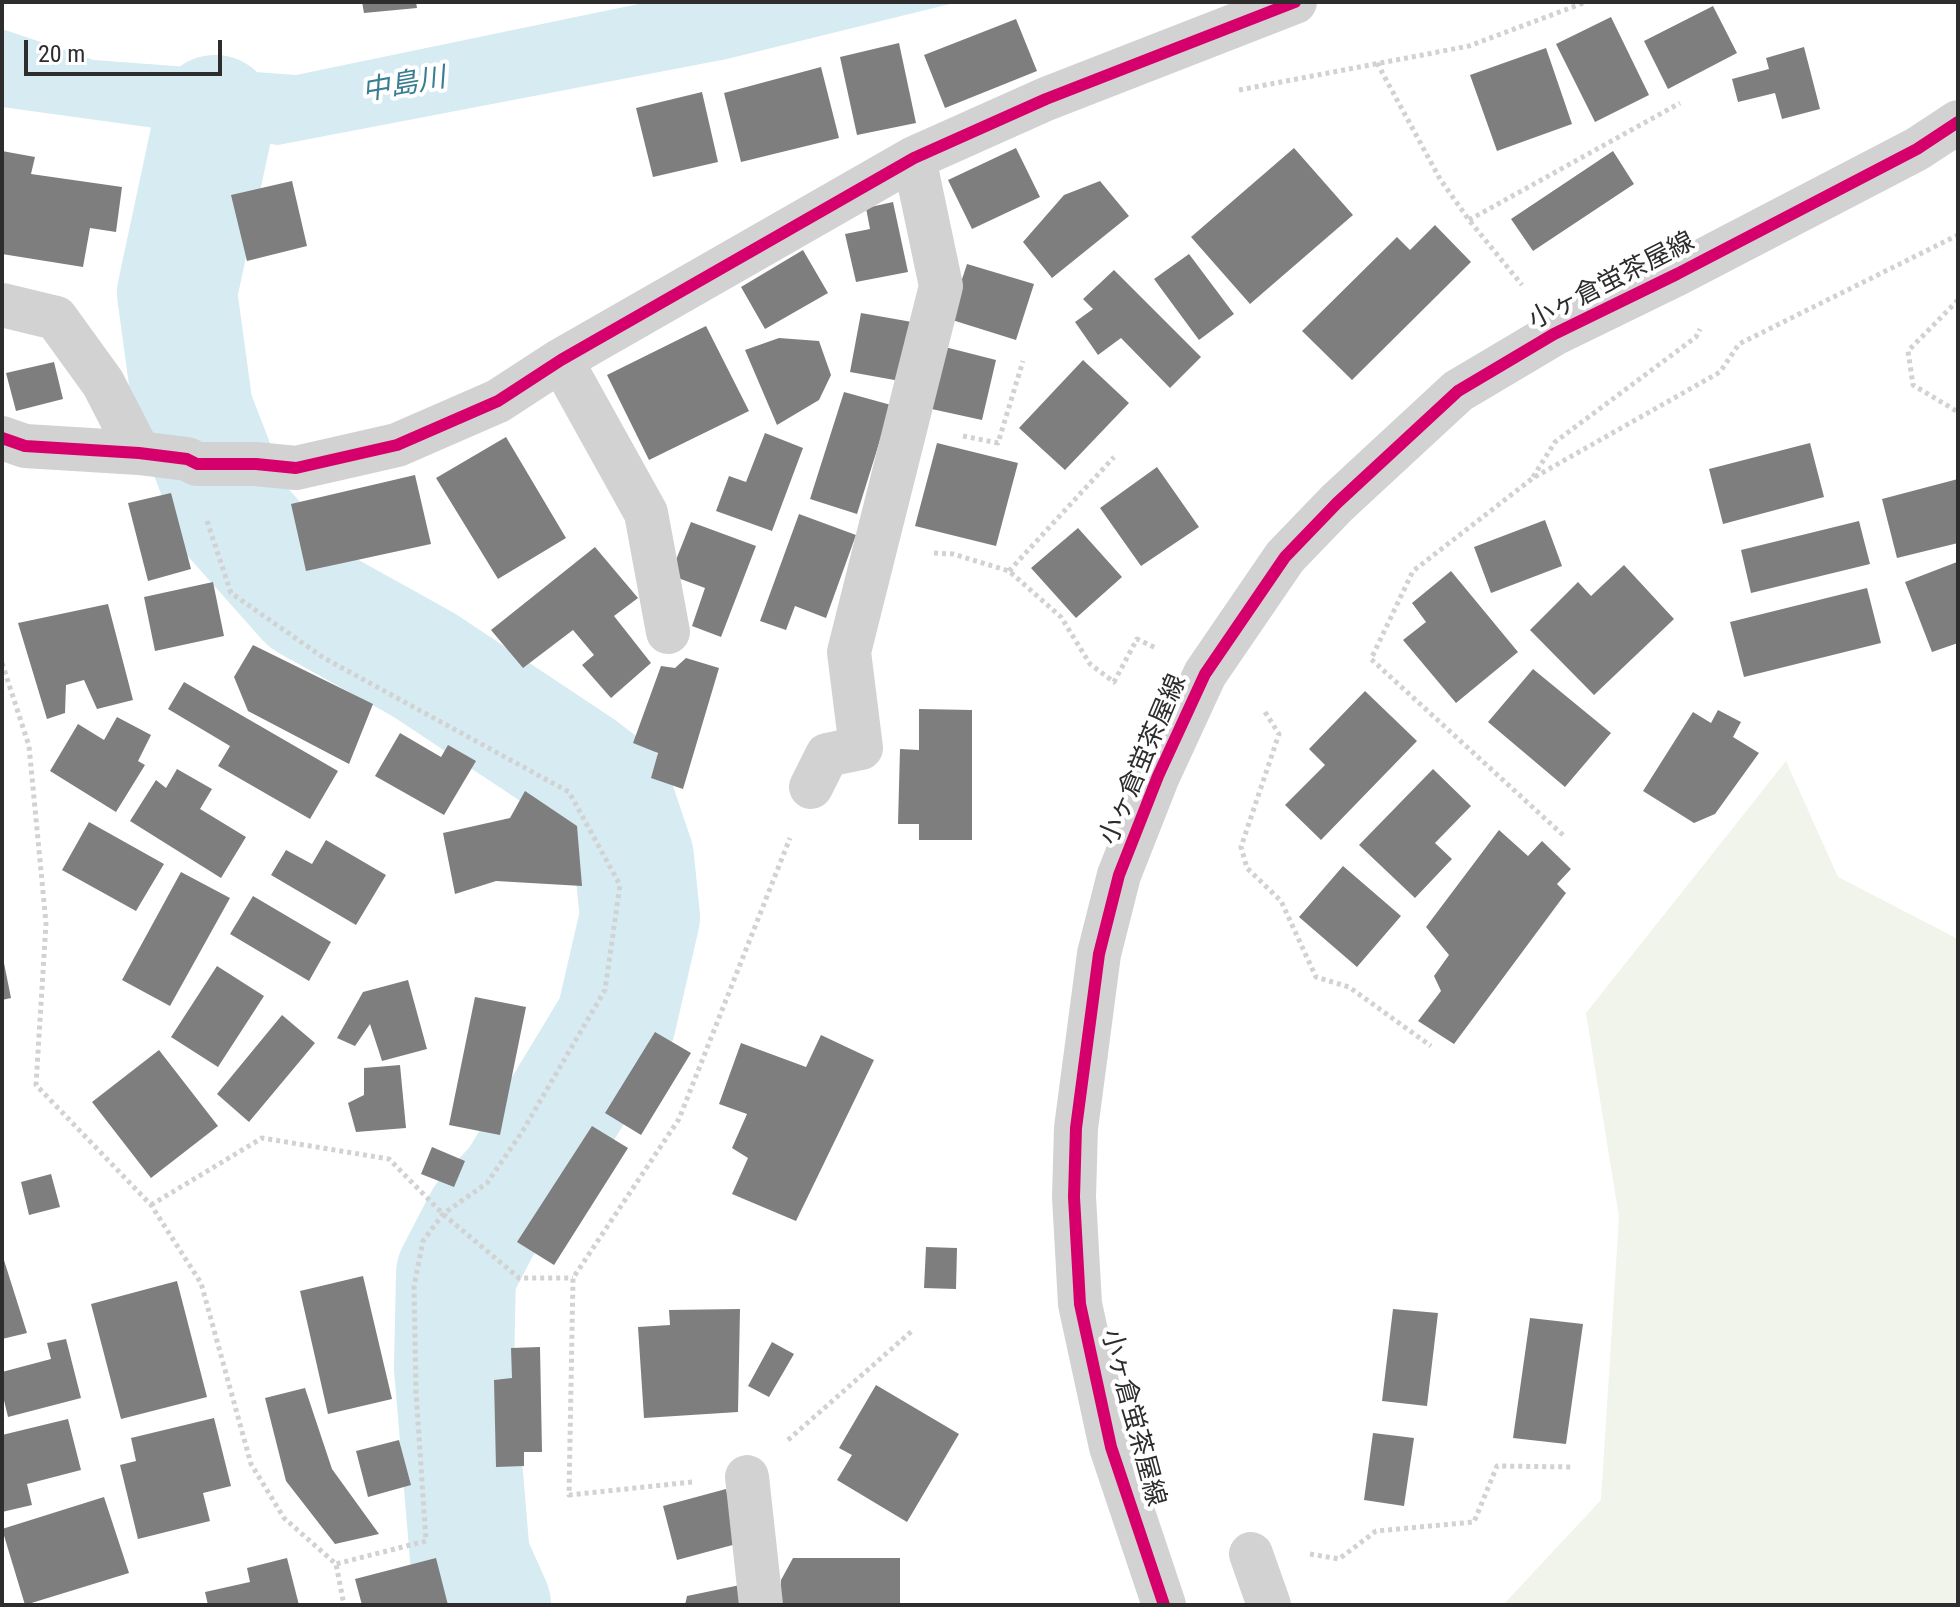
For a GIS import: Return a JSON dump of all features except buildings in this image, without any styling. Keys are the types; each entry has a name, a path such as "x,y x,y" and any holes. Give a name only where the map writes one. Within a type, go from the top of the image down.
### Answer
{"street":[{"path":"2,438 25,446 296,468 397,445 498,401 561,360 914,158 1046,99 1295,2"},
{"name":"小ヶ倉蛍茶屋線","path":"1164,1605 1111,1447 1080,1304 1074,1197 1076,1128 1099,954 1119,875 1158,776 1205,674 1285,557 1337,503 1458,391 1554,334 1917,149 1958,122"},
{"path":"811,787 827,755 861,748 849,652 941,286 914,158"},
{"path":"2,305 56,318 103,383 139,453"},
{"path":"561,360 646,513 668,632"},
{"path":"747,1477 761,1605"},
{"path":"1251,1554 1269,1605"}],"path":[{"path":"1522,285 1440,179 1377,63 1469,46 1586,2"},
{"path":"1469,220 1680,103"},
{"path":"1563,835 1371,659 1413,571 1533,478 1720,372 1739,344 1958,235"},
{"path":"1958,300 1908,351 1913,385 1958,412"},
{"path":"1533,478 1555,442 1696,337 1701,326"},
{"path":"907,425 998,443 1023,361"},
{"path":"1009,571 1114,457"},
{"path":"192,461 231,593 324,658 569,792 620,885 605,990 522,1132 487,1183 443,1214 423,1241 414,1286 416,1392 426,1541 336,1564"},
{"path":"874,547 953,554 1009,571 1061,617 1090,664 1114,682 1137,639 1168,653"},
{"path":"2,663 29,746 46,923 36,1085 151,1205 201,1283 251,1464 284,1518 336,1564 344,1605"},
{"path":"1265,712 1279,734 1241,847 1247,868 1281,901 1316,977 1349,987 1431,1046"},
{"path":"811,787 679,1119 573,1278 569,1495 747,1477 913,1330"},
{"path":"151,1205 262,1138 389,1159 443,1214 519,1278 573,1278"},
{"path":"1251,1554 1267,1545 1339,1559 1376,1531 1474,1522 1497,1466 1572,1467"}],"shaded area":[{"path":"1786,761 1838,877 1958,939 1958,1605 1503,1605 1601,1500 1619,1217 1586,1013"}],"water":[{"name":"中島川","path":"648,2 958,2 727,59 278,145 2,107 2,29 94,60 296,75"}],"waterway":[{"path":"215,115 177,293 193,410 235,519 307,600 424,665 612,793 634,858 640,917 616,1021 518,1183 484,1220 456,1274 454,1367 470,1558 491,1605"}],"cycle path":[{"path":"2,438 25,446 139,453 187,459 197,464 296,468 397,445 498,401 561,360 914,158 1046,99 1295,2"},
{"path":"1164,1605 1111,1447 1080,1304 1074,1197 1076,1128 1099,954 1119,875 1158,776 1205,674 1285,557 1337,503 1458,391 1554,334 1917,149 1958,122"}]}
